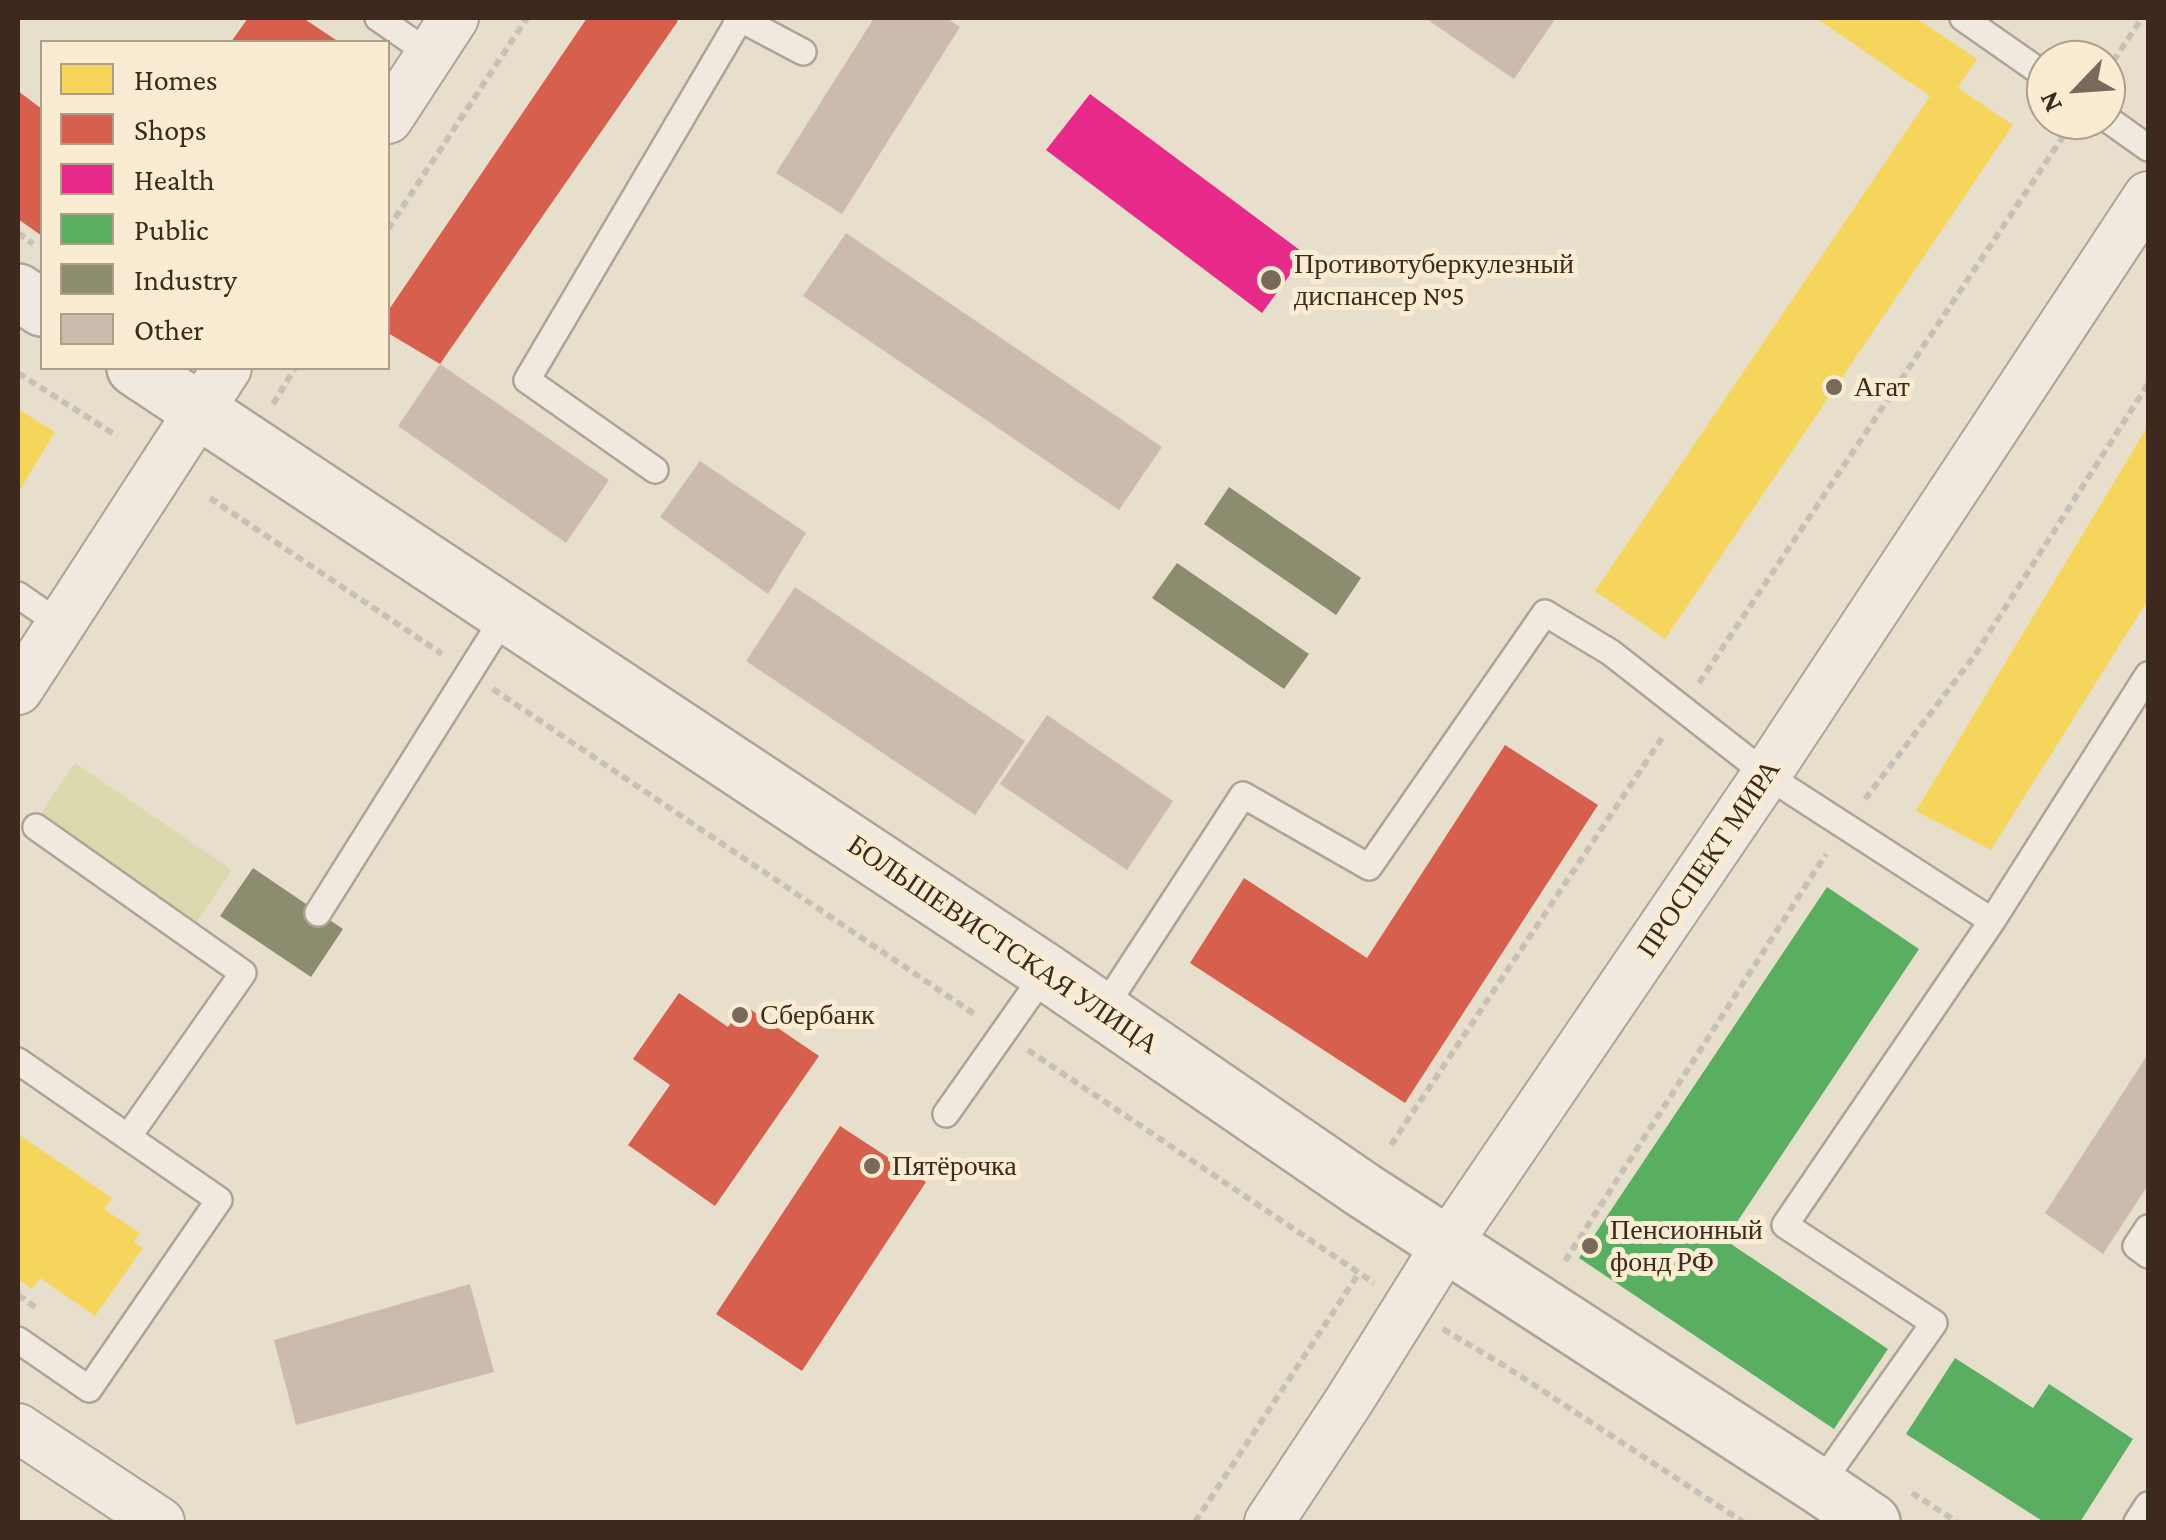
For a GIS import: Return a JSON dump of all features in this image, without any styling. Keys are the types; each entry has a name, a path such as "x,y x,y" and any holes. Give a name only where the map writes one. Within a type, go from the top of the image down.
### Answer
{"street":[{"path":"390,116 442,36"},
{"name":"ПРОСПЕКТ МИРА","path":"1269,1522 1447,1244 1766,775 2148,196"},
{"path":"18,292 40,307"},
{"name":"БОЛЬШЕВИСТСКАЯ УЛИЦА","path":"143,370 213,388 506,614 1046,972 1363,1190 1872,1522"},
{"path":"18,690 213,388"},
{"path":"18,1428 160,1522"}],"lane":[{"path":"378,18 442,36"},
{"path":"655,470 527,380 738,18 803,52"},
{"path":"1963,18 2026,62"},
{"path":"2126,132 2148,148"},
{"path":"18,595 60,624"},
{"path":"318,913 506,614"},
{"path":"1102,1011 1242,795 1369,867 1545,614 1610,652 1766,775 1992,921"},
{"path":"1819,1486 1934,1323 1785,1225 1992,921 2148,674"},
{"path":"36,827 243,972 128,1137"},
{"path":"946,1114 1046,972"},
{"path":"18,1061 219,1200 89,1389 18,1340"},
{"path":"2148,1228 2136,1246 2148,1255"},
{"path":"2137,1522 2148,1505"}],"path":[{"path":"390,225 527,18"},
{"path":"2126,42 2142,18"},
{"path":"1390,1146 2061,140"},
{"path":"272,403 295,370"},
{"path":"18,372 117,436"},
{"path":"210,498 1408,1306 1743,1522"},
{"path":"1195,1522 1359,1273"},
{"path":"18,1295 48,1316"}],"shaded area":[{"path":"75,763 232,870 196,923 39,816"}],"building: Homes":[{"path":"1816,18 1916,18 1977,59 1958,88 2013,125 1665,639 1595,591 1930,96"},
{"path":"18,409 55,432 18,493"},
{"path":"2148,426 2148,600 1991,850 1916,811"},
{"path":"18,1134 112,1198 104,1209 140,1233 134,1242 143,1248 95,1316 40,1278 32,1289 18,1279"}],"building: Shops":[{"path":"248,18 303,18 336,40 232,40"},
{"path":"587,18 678,21 440,364 390,334 390,308"},
{"path":"18,91 40,108 40,235 18,219"},
{"path":"1505,745 1598,805 1405,1103 1190,963 1244,878 1367,958"},
{"path":"679,993 728,1027 744,1005 819,1056 715,1206 628,1145 670,1085 633,1059"},
{"path":"840,1126 926,1182 802,1371 716,1314"}],"building: Health":[{"path":"1090,94 1305,254 1262,313 1046,150"}],"building: Public":[{"path":"1827,887 1919,949 1725,1240 1888,1349 1834,1429 1579,1258"},
{"path":"1955,1358 2033,1408 2049,1384 2133,1439 2080,1522 2044,1522 1906,1434"}],"building: Industry":[{"path":"1229,487 1361,578 1336,615 1204,524"},
{"path":"1177,563 1309,654 1284,689 1152,598"},
{"path":"253,868 343,929 311,977 220,916"}],"building: Other":[{"path":"874,18 946,18 960,27 842,214 776,173"},
{"path":"1425,18 1556,18 1514,79"},
{"path":"846,233 1162,447 1119,510 803,296"},
{"path":"440,364 609,480 566,543 398,426"},
{"path":"700,461 806,533 768,594 660,517"},
{"path":"795,587 1025,741 975,815 746,661"},
{"path":"1047,715 1173,801 1127,870 1000,784"},
{"path":"2148,1054 2148,1185 2103,1254 2045,1213"},
{"path":"470,1284 494,1372 296,1425 274,1340"}],"place":[{"name":"Противотуберкулезный диспансер №5","path":"1271,280"},
{"name":"Агат","path":"1834,387"},
{"name":"Сбербанк","path":"740,1015"},
{"name":"Пятёрочка","path":"872,1166"},
{"name":"Пенсионный фонд РФ","path":"1590,1246"}]}
